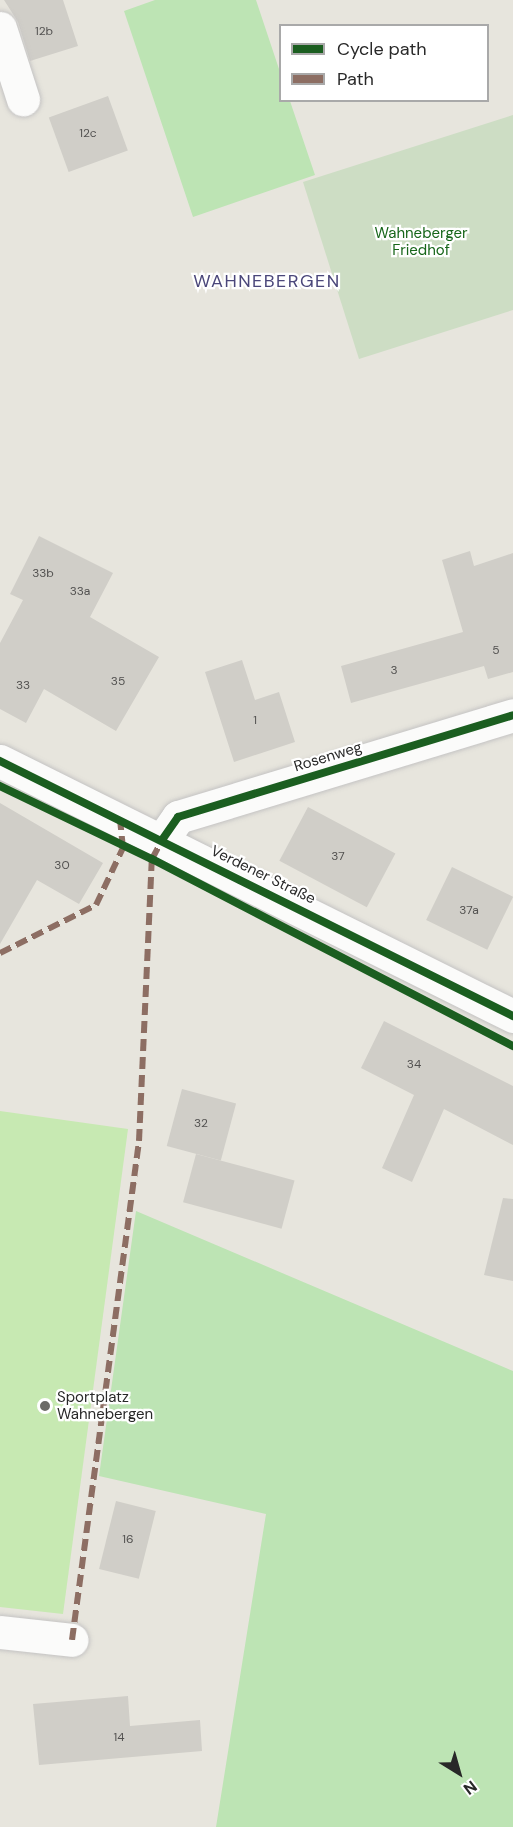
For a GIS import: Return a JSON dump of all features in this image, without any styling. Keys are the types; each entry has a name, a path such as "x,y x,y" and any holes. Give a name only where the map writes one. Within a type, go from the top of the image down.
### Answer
{"street":[{"path":"0,28 23,99"},
{"name":"Rosenweg","path":"162,840 178,817 513,714"},
{"name":"Verdener Straße","path":"0,761 513,1016"},
{"path":"0,1632 72,1640"}],"green space":[{"path":"155,0 256,0 279,69 279,102 290,102 315,175 193,217 124,11"},
{"name":"Wahneberger Friedhof","path":"513,115 513,310 359,359 303,182"},
{"name":"Sportplatz Wahnebergen","path":"0,1111 128,1129 63,1614 0,1607"},
{"path":"136,1211 513,1371 513,1827 216,1827 266,1514 99,1476"}],"building":[{"path":"4,0 63,0 78,46 30,61 18,22"},
{"path":"108,96 128,151 69,172 49,118"},
{"path":"39,536 113,573 90,617 159,657 116,731 44,689 26,723 0,709 0,643 23,600 10,594"},
{"path":"470,551 474,566 513,553 513,672 488,679 484,666 351,703 341,666 463,632 442,560"},
{"path":"242,660 255,700 279,692 295,742 234,762 205,672"},
{"path":"0,803 103,863 79,904 37,880 0,944"},
{"path":"308,807 395,853 367,907 279,861"},
{"path":"452,867 513,897 487,950 426,920"},
{"path":"384,1021 513,1086 513,1145 444,1109 412,1182 382,1168 414,1095 361,1068"},
{"path":"182,1089 236,1103 221,1160 167,1146"},
{"path":"196,1154 295,1180 282,1229 183,1202"},
{"path":"503,1198 513,1199 513,1281 484,1275"},
{"path":"116,1501 156,1511 139,1579 99,1569"},
{"path":"128,1696 130,1726 200,1720 202,1751 39,1765 33,1704"}],"marked path":[{"path":"0,953 96,905 123,848 120,820"},
{"path":"72,1640 139,1141 152,859 162,840"}],"cycle path":[{"path":"162,840 178,817 513,715"},
{"path":"0,761 513,1016"},
{"path":"0,786 152,859 513,1046"}],"place":[{"name":"Sportplatz Wahnebergen","path":"45,1406"}],"district":[{"name":"WAHNEBERGEN","path":"267,281"}]}
